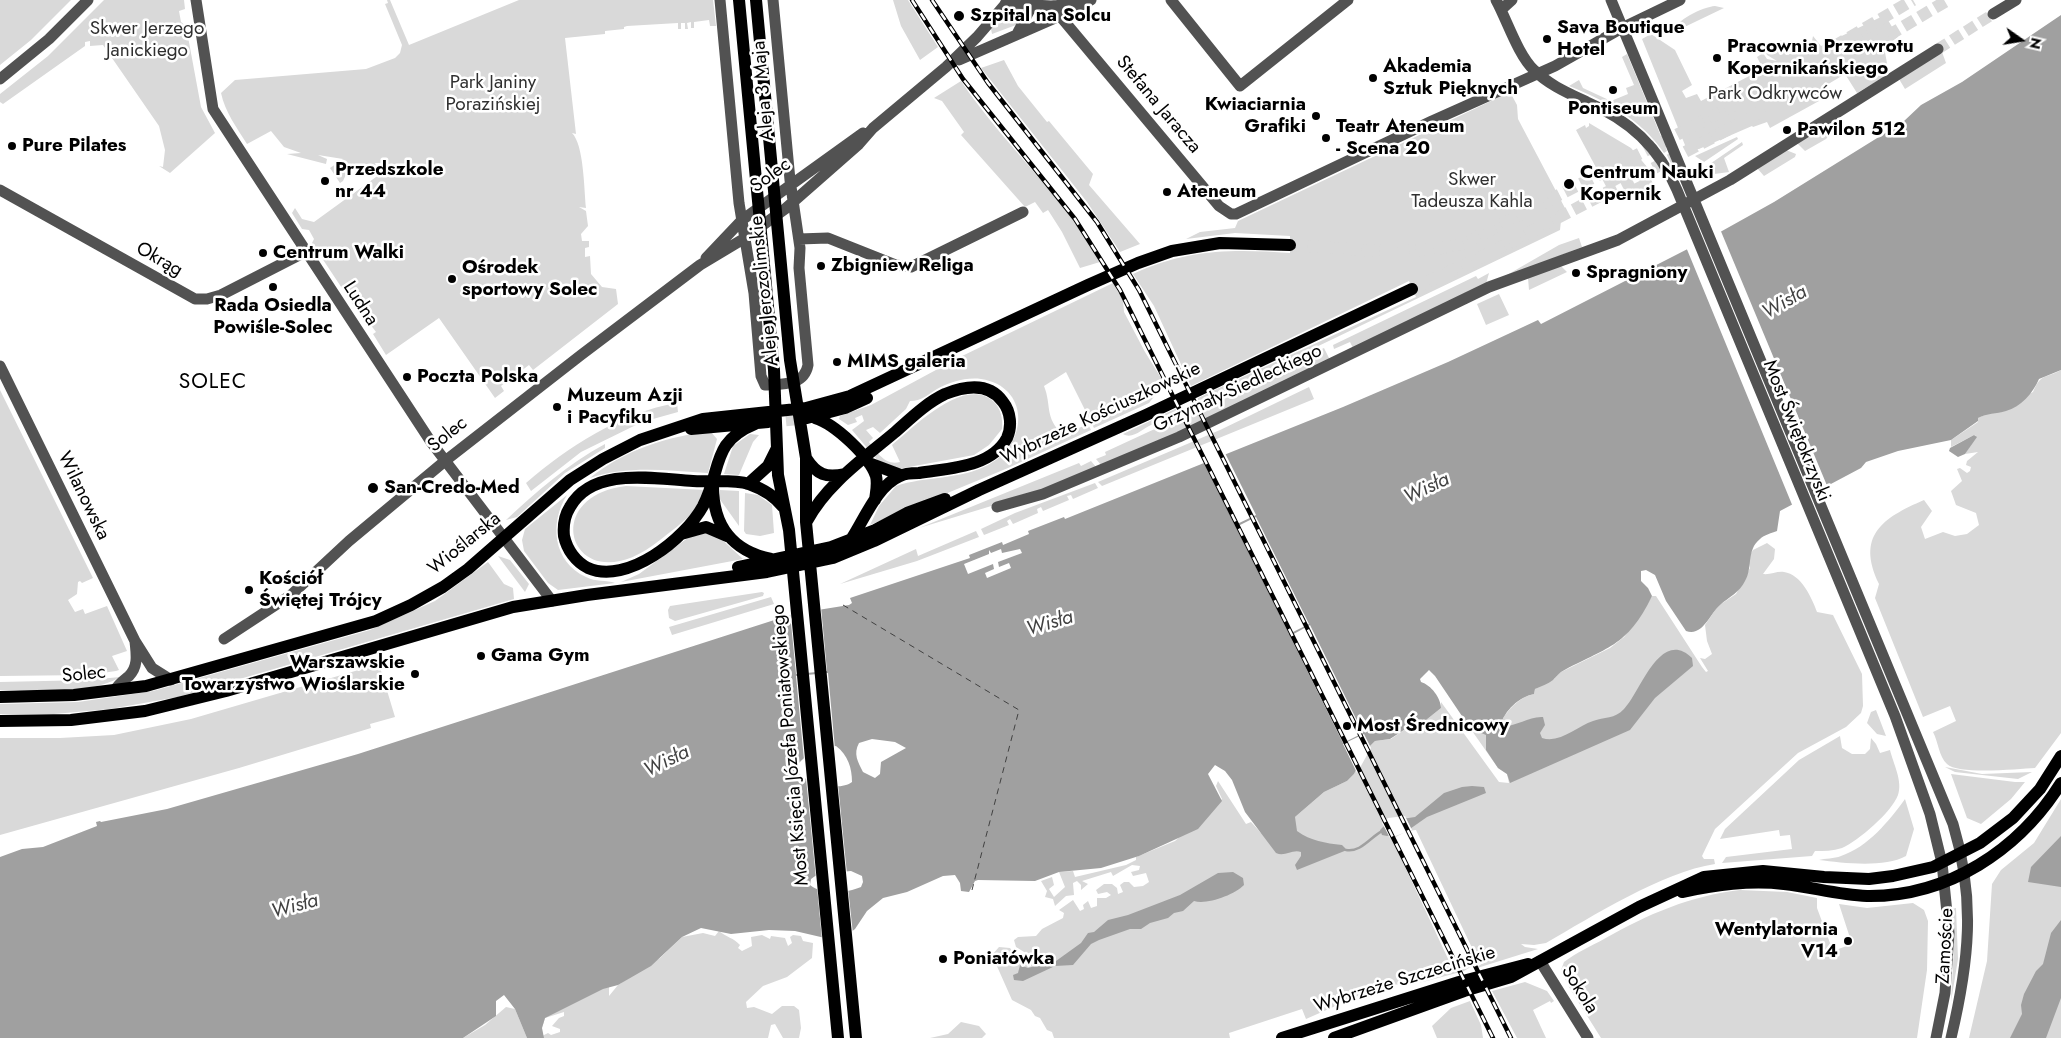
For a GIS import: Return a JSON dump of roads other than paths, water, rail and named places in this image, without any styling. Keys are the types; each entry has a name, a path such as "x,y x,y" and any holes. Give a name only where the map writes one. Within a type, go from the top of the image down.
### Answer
{"main road":[{"name":"Aleje Jerozolimskie","path":"739,0 774,370 770,422 776,450"},
{"name":"Aleje Jerozolimskie","path":"756,0 790,360 807,421 806,458"},
{"path":"656,434 770,422 850,396 941,356 1088,285 1138,263 1172,251 1220,243 1290,245"},
{"name":"Wybrzeże Kościuszkowskie","path":"643,588 803,566 859,548 979,490 1146,415 1412,288"},
{"path":"807,421 846,408 870,397 916,374 941,356"},
{"path":"806,522 817,504 845,474 933,401 954,391 971,387 986,388 998,395 1006,406 1010,420 1009,431 1005,441 992,454 965,465 901,475 869,463"},
{"name":"Wioślarska","path":"171,680 389,616 443,587 504,538 551,495 584,470 620,450 656,434 703,419 770,422"},
{"path":"807,421 837,428 869,463 877,482 875,500"},
{"path":"755,424 741,430 728,440 722,449 713,479 702,507 678,536 650,557 616,572 599,572 585,566 573,556 567,544 564,529 567,512 575,499 586,490 601,483 625,478 748,484 776,497 785,510"},
{"path":"748,484 768,466 776,450"},
{"name":"Most Księcia Józefa Poniatowskiego","path":"776,450 781,492 791,546 838,1038"},
{"path":"806,458 813,469 823,476 845,474"},
{"name":"Most Księcia Józefa Poniatowskiego","path":"806,458 806,522 856,1038"},
{"path":"852,538 875,500 901,475"},
{"path":"713,479 715,509 730,537"},
{"path":"0,721 80,720 163,707 494,612 552,601 643,588 668,579 820,550 936,502 979,490"},
{"path":"678,536 706,527 730,537 752,554 775,560"},
{"name":"Solec","path":"0,697 62,696 115,690 171,680"},
{"name":"Wybrzeże Szczecińskie","path":"1334,1038 1464,991 1511,977 1639,907 1704,877 1763,871 1869,879 1910,873 1942,863 1960,855 1991,836 2013,818 2040,789 2061,756"},
{"name":"Wybrzeże Szczecińskie","path":"1665,896 1746,883 1783,884 1840,894 1880,896 1919,890 1945,882 1989,859 2018,837 2037,818 2061,783"},
{"name":"Wybrzeże Szczecińskie","path":"1282,1038 1487,973 1540,961"}],"street":[{"path":"0,79 49,39 88,0"},
{"name":"Ludna","path":"196,0 213,109 444,462 552,601"},
{"path":"720,0 745,238"},
{"name":"Aleja 3 Maja","path":"745,238 754,293 761,376 765,385 796,382 807,371 799,239 791,186 773,0"},
{"path":"1007,2 1034,3 1056,7 1076,0"},
{"name":"Solec","path":"946,67 998,41 1060,16 1091,0"},
{"path":"1170,0 1240,86 1348,0"},
{"path":"1512,0 1498,5 1527,61 1538,74 1622,28 1680,0"},
{"name":"Most Świętokrzyski","path":"1611,0 1675,172 1891,707 1917,775 1942,863"},
{"path":"1993,14 2016,0"},
{"name":"Solec","path":"224,639 291,596 349,542 444,462 700,265 745,238 794,202 859,144 873,128 946,67 986,27 1007,2"},
{"path":"1034,3 1060,16"},
{"path":"1016,34 1025,22 1034,3"},
{"name":"Stefana Jaracza","path":"1060,16 1219,206 1230,214 1246,211 1538,74"},
{"path":"986,27 990,37 998,41"},
{"name":"Grzymały-Siedleckiego","path":"997,507 1044,494 1179,437 1488,287 1618,240 1706,194 1938,48"},
{"name":"Most Świętokrzyski","path":"1538,74 1569,94 1611,113 1628,124 1675,172 1931,769 1952,824 1960,855"},
{"name":"Solec","path":"700,265 742,220 791,186 842,146 873,128"},
{"name":"Okrąg","path":"0,190 196,299 208,299 221,295 305,252"},
{"path":"799,239 828,238 904,267 911,267 1023,212"},
{"name":"Wilanowska","path":"0,366 135,641 152,668 171,680"},
{"name":"Wilanowska","path":"115,690 120,682 134,671 136,659 135,641"},
{"name":"Zamoście","path":"1952,1038 1967,953 1967,903 1960,855"},
{"name":"Zamoście","path":"1936,1038 1945,993 1948,963 1949,933 1942,863"},
{"name":"Sokola","path":"1540,961 1588,1038"}],"water":[{"name":"Wisła","path":"2061,15 2061,370 2039,379 2030,394 2017,406 2006,411 1978,418 1978,421 1951,440 1898,451 1866,462 1861,468 1780,511 1777,531 1766,535 1753,548 1749,570 1743,585 1716,609 1702,628 1697,631 1686,631 1666,601 1655,575 1646,570 1641,571 1641,581 1648,588 1652,596 1634,626 1614,644 1561,672 1551,681 1535,689 1534,694 1518,701 1505,715 1500,726 1543,717 1545,725 1540,733 1542,738 1555,739 1562,737 1587,723 1621,712 1652,666 1661,656 1670,651 1681,651 1692,658 1693,666 1655,698 1630,730 1510,783 1507,774 1498,768 1486,750 1486,735 1470,728 1429,670 1420,679 1421,682 1435,692 1441,708 1426,720 1410,726 1390,739 1375,741 1367,749 1354,774 1347,781 1324,792 1295,817 1297,831 1318,841 1342,845 1347,850 1297,870 1295,865 1301,856 1301,852 1276,853 1245,812 1232,780 1225,771 1215,765 1208,774 1222,801 1198,829 1139,856 1101,868 1059,872 1035,881 978,880 975,881 969,892 961,891 960,883 955,875 943,876 907,892 883,898 867,911 855,929 847,935 825,938 795,931 769,930 731,934 701,928 682,937 651,966 618,985 603,989 545,1018 542,1028 544,1038 527,1038 515,1009 504,995 496,1001 496,1016 463,1038 0,1038 0,857 22,849 43,847 97,826 96,822 167,809 358,754 793,614 849,605 852,603 850,598 970,558 969,555 1002,542 1003,545 1029,534 1028,531 1064,517 1065,519 1343,407 1448,362 1538,320 1541,324 1713,236 1774,202 1903,122 1921,105 1962,82","holes":["872,739 895,742 906,748 881,762 880,774 875,778 863,772 856,754 859,743","836,746 844,753 849,762 852,782 839,786 821,785 799,774 796,768 803,759 819,750","851,871 862,876 863,882 861,887 855,889 842,892 828,892 810,885 811,879 818,874"]},
{"path":"1974,435 1977,437 1965,454 1958,457 1949,451 1950,448"},
{"path":"1472,786 1484,787 1486,793 1427,817 1407,831 1387,836 1382,835 1380,830 1389,821 1415,817 1444,793"},
{"path":"2061,836 2061,887 2028,882 2031,867"},
{"path":"1233,872 1243,878 1244,885 1234,892 1206,902 1194,901 1183,911 1174,913 1168,918 1150,923 1141,929 1130,929 1099,940 1091,944 1073,965 1055,966 1023,981 1014,980 1013,975 1018,973 1020,965 1028,968 1035,966 1035,954 1042,952 1056,961 1081,943 1088,933 1094,932 1108,920 1128,915 1180,895 1218,873"},
{"path":"2061,920 2061,998 2046,1038 2010,1038 2022,1014 2021,1005 2024,994 2036,971 2043,964 2051,933"}],"waterway":[{"path":"1346,850 1361,847 1384,830"}],"tunnel":[{"path":"1290,245 1400,251 1444,248 1465,243 1733,106 1913,0"},
{"path":"1412,289 1488,254 1741,123 1948,0"},
{"path":"1938,49 1993,14"},
{"path":"768,422 807,418"}],"railway":[{"path":"912,0 963,79 1075,219 1120,290 1493,1038"},
{"path":"932,0 988,83 1097,222 1139,290 1511,1038"}],"place":[{"name":"Szpital na Solcu","path":"959,16"},
{"name":"Sava Boutique Hotel","path":"1547,39"},
{"name":"Pracownia Przewrotu Kopernikańskiego","path":"1717,58"},
{"name":"Akademia Sztuk Pięknych","path":"1373,78"},
{"name":"Pontiseum","path":"1613,90"},
{"name":"Kwiaciarnia Grafiki","path":"1316,116"},
{"name":"Pawilon 512","path":"1787,130"},
{"name":"Teatr Ateneum - Scena 20","path":"1326,138"},
{"name":"Pure Pilates","path":"12,146"},
{"name":"Przedszkole nr 44","path":"325,181"},
{"name":"Centrum Nauki Kopernik","path":"1569,184"},
{"name":"Ateneum","path":"1167,192"},
{"name":"Centrum Walki","path":"263,253"},
{"name":"Zbigniew Religa","path":"821,266"},
{"name":"Spragniony","path":"1576,273"},
{"name":"Ośrodek sportowy Solec","path":"452,279"},
{"name":"Rada Osiedla Powiśle-Solec","path":"273,287"},
{"name":"MIMS galeria","path":"837,362"},
{"name":"Poczta Polska","path":"407,377"},
{"name":"Muzeum Azji i Pacyfiku","path":"557,407"},
{"name":"San-Credo-Med","path":"373,488"},
{"name":"Kościół Świętej Trójcy","path":"249,590"},
{"name":"Gama Gym","path":"481,656"},
{"name":"Warszawskie Towarzystwo Wioślarskie","path":"415,674"},
{"name":"Most Średnicowy","path":"1347,726"},
{"name":"Wentylatornia V14","path":"1848,941"},
{"name":"Poniatówka","path":"943,959"}],"district":[{"name":"SOLEC","path":"213,383"}],"park label":[{"name":"Skwer Jerzego Janickiego","path":"147,40"},
{"name":"Park Janiny Porazińskiej","path":"493,94"},
{"name":"Park Odkrywców","path":"1775,94"},
{"name":"Skwer Tadeusza Kahla","path":"1472,191"}]}
